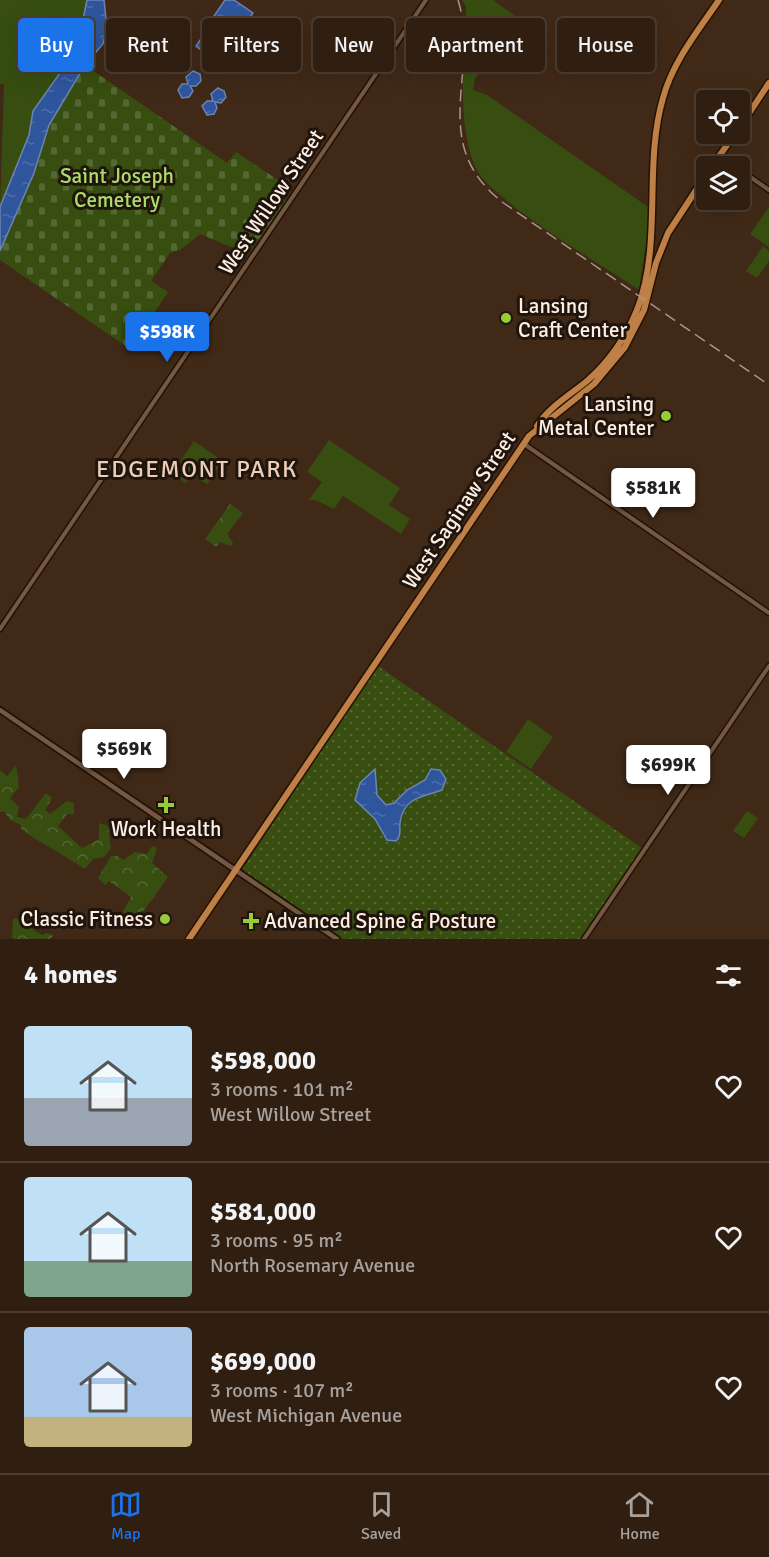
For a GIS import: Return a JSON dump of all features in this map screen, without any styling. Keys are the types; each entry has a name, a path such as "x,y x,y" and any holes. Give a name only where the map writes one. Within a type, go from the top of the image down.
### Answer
{"main road":[{"path":"535,429 549,412 607,360 633,320 648,265 656,132 662,100 678,62 719,0"},
{"path":"750,112 769,84"},
{"name":"West Saginaw Street","path":"189,939 535,429 594,384 625,347 644,310 656,263 668,233 696,190"},
{"path":"0,710 337,939"}],"street":[{"name":"West Willow Street","path":"0,629 426,0"},
{"path":"750,177 769,190"},
{"path":"524,444 769,613"},
{"path":"584,939 769,666"}],"green space":[{"path":"0,0 87,0 83,18 18,18 18,72 61,72 33,111 29,135 0,207 4,84 0,84"},
{"path":"462,0 493,0 515,16 514,18 465,18 466,7"},
{"name":"Saint Joseph Cemetery","path":"94,71 227,163 236,152 278,180 271,191 286,201 248,254 200,234 180,250 170,253 151,281 168,292 130,349 0,260 0,251 34,173 49,125 81,72"},
{"path":"463,72 479,72 475,79 473,90 487,95 651,209 639,290 526,216 487,183 477,170 470,153 466,134"},
{"path":"769,207 769,247 750,234"},
{"path":"763,246 769,251 769,261 757,278 746,271"},
{"path":"329,440 400,488 389,505 410,519 401,534 343,496 334,509 315,500 309,500 322,482 307,472"},
{"path":"194,441 223,461 207,484 192,474 186,483 172,474"},
{"path":"230,504 243,513 227,534 233,543 231,546 220,542 216,547 205,539"},
{"path":"378,666 642,848 580,939 343,939 242,870"},
{"path":"528,719 553,737 531,769 506,752"},
{"path":"16,765 19,787 10,798 19,807 17,817 26,819 46,793 52,798 45,810 50,814 67,801 74,803 74,814 67,814 58,826 82,848 99,839 99,823 108,826 111,848 104,857 93,859 85,869 28,834 21,829 21,825 10,820 4,811 0,812 0,770 7,776"},
{"path":"747,811 758,818 744,838 733,831"},
{"path":"152,846 157,848 152,863 168,877 130,930 122,913 131,897 109,881 105,885 98,878 111,856 118,856 123,860 135,852 147,854"},
{"path":"16,918 42,935 46,933 53,935 51,939 14,939 12,937 13,919"}],"water":[{"path":"87,0 104,0 106,32 103,44 94,54 94,18 83,18"},
{"path":"225,0 234,0 253,13 250,18 217,18 214,16"},
{"path":"202,37 202,51 196,46"},
{"path":"193,71 200,74 201,81 196,86 190,86 193,91 189,97 182,98 178,90 182,84 188,84 186,77"},
{"path":"61,72 81,72 49,125 34,173 0,251 0,207 29,135 33,111"},
{"path":"218,88 224,91 226,97 221,103 215,102 217,108 214,114 207,115 202,106 207,101 213,101 211,94"},
{"path":"375,769 377,795 386,805 394,803 407,790 425,780 431,769 440,770 446,779 442,790 415,799 405,808 400,823 400,835 396,841 387,840 375,819 355,800 360,783"}],"railway":[{"path":"458,0 463,27 464,54 460,107 461,132 467,157 481,181 505,204 769,385"}],"place":[{"name":"Lansing Craft Center","path":"506,318"},
{"name":"Lansing Metal Center","path":"666,416"},
{"name":"Work Health","path":"166,805"},
{"name":"Classic Fitness","path":"165,919"},
{"name":"Advanced Spine & Posture","path":"251,921"}],"district":[{"name":"EDGEMONT PARK","path":"197,469"}]}
